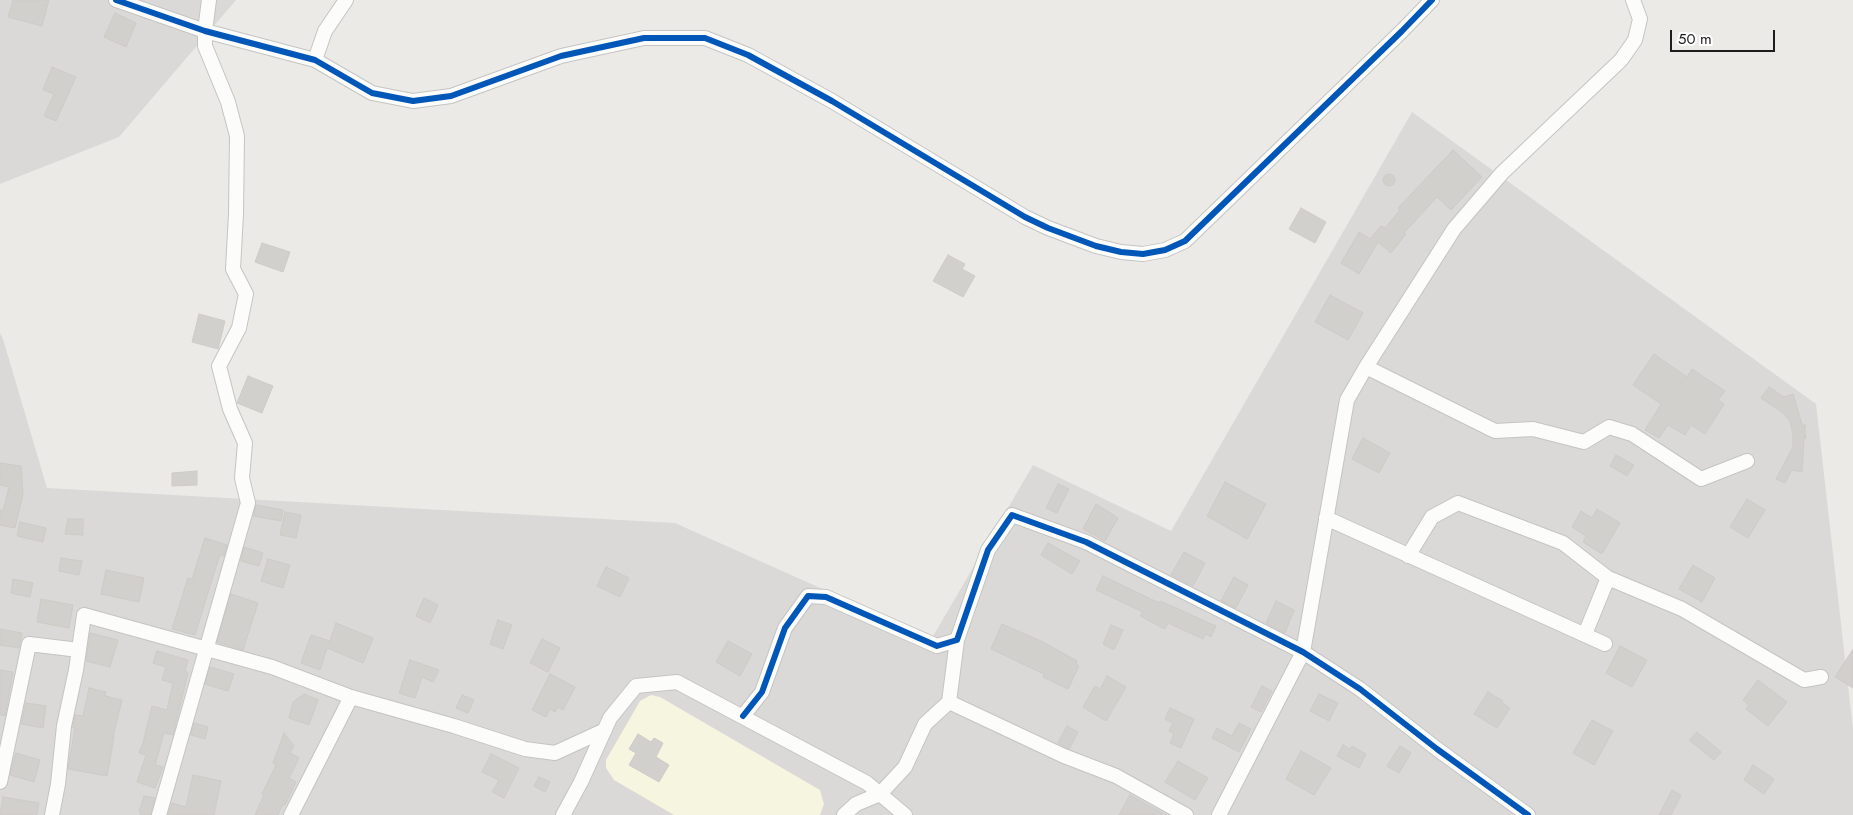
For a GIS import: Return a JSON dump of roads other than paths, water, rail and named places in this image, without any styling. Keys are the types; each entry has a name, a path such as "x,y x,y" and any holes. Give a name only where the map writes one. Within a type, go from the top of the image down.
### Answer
{"street":[{"path":"116,0 205,31 315,60 372,93 413,101 451,96 562,56 644,38 705,38 748,55 832,101 1025,217 1096,246 1121,252 1143,254 1165,250 1185,241 1432,0"},
{"path":"158,815 248,503 242,478 245,443 230,409 219,366 239,328 246,294 233,269 237,136 228,102 205,46 205,31 210,0"},
{"path":"315,60 325,31 346,0"},
{"path":"1219,815 1303,652 1347,400 1454,229 1502,173 1621,60 1636,40 1640,19 1633,0"},
{"path":"1366,367 1495,431 1533,429 1584,442 1609,427 1632,434 1701,478 1747,461"},
{"path":"1408,556 1432,517 1458,503 1563,543 1608,578 1682,609 1804,680 1822,677"},
{"path":"844,815 856,804 880,794 905,766 925,724 949,702 958,640 988,550 1012,515 1086,542 1303,652 1360,689 1437,749 1528,815"},
{"path":"1326,518 1605,644"},
{"path":"1584,634 1608,578"},
{"path":"743,716 762,692 785,628 808,596 826,597 937,646 958,640"},
{"path":"52,815 58,784 64,726 84,615 272,667 351,697 454,726 525,749 555,754 605,730"},
{"path":"0,782 29,644 79,650"},
{"path":"563,815 581,782 610,718 636,686 677,682 867,783 905,815"},
{"path":"291,815 351,697"},
{"path":"949,702 1064,756 1116,776 1186,815"}]}
